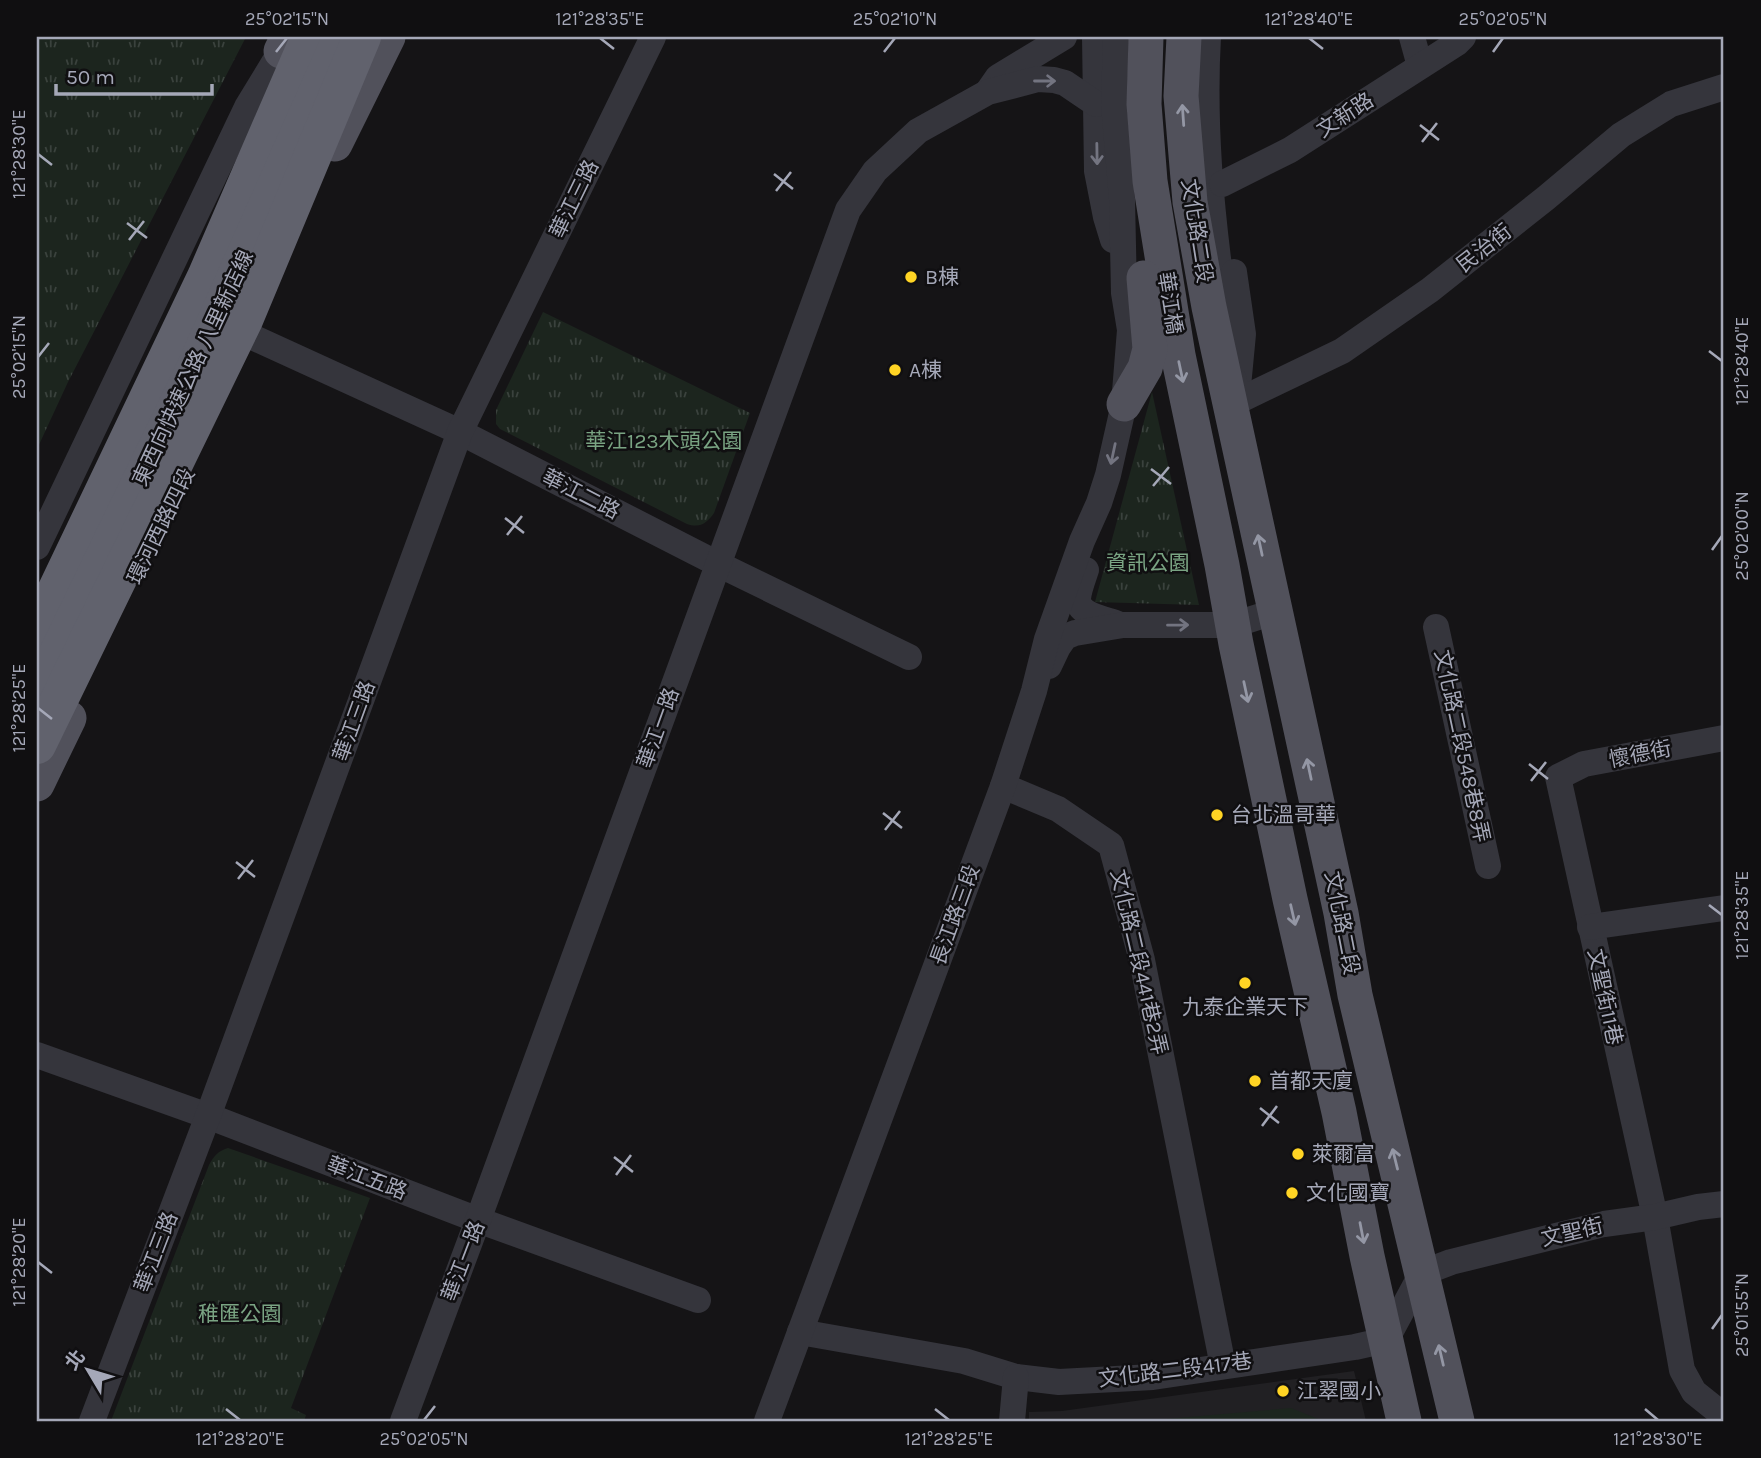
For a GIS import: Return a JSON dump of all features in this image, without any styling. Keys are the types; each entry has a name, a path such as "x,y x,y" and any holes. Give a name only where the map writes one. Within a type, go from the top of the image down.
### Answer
{"highway":[{"name":"東西向快速公路 八里新店線","path":"37,697 195,369 342,37"},
{"path":"37,744 244,320 362,37"},
{"name":"東西向快速公路 八里新店線","path":"37,631 206,277 293,41"},
{"path":"37,580 264,109 293,41"}],"main road":[{"path":"37,654 317,37"},
{"name":"環河西路四段","path":"37,784 263,310 276,264 388,37"},
{"path":"1124,404 1145,368 1150,349 1126,108 1127,37"},
{"name":"華江橋","path":"1146,37 1144,104 1150,181 1178,355 1222,565"},
{"name":"文化路二段","path":"1184,37 1181,96 1189,202 1209,307 1235,413 1274,611 1341,913 1355,995 1457,1421"},
{"name":"環河西路四段","path":"37,707 170,429 198,403 246,303 276,264"},
{"name":"文化路二段","path":"1222,565 1287,886 1339,1112 1367,1256 1404,1421"}],"street":[{"name":"華江三路","path":"92,1421 208,1116 460,432 653,37"},
{"name":"華江一路","path":"988,92 998,77 1065,37"},
{"path":"1094,37 1097,171 1121,265 1124,293"},
{"path":"1116,37 1114,105 1122,199 1124,293"},
{"path":"1208,37 1208,168 1235,413"},
{"name":"文化路二段","path":"1221,37 1219,159 1243,334 1235,413"},
{"path":"1412,37 1420,66"},
{"name":"文新路","path":"1222,184 1290,150 1463,37"},
{"path":"37,547 241,119 293,41"},
{"name":"華江一路","path":"403,1421 848,210 875,171 918,131 988,92 1038,79 1054,80 1065,83 1096,104"},
{"name":"民治街","path":"1235,413 1342,351 1419,298 1631,129 1671,104 1724,87"},
{"name":"長江路三段","path":"767,1421 1003,786 1034,691 1047,639 1108,475 1124,404 1130,330 1124,293"},
{"name":"華江二路","path":"250,336 460,432 718,564 909,657"},
{"path":"1099,503 1094,545 1078,600 1088,613 1124,625"},
{"path":"1034,691 1046,674 1058,646 1065,637 1075,633 1124,625 1233,625 1274,611"},
{"name":"文化路二段548巷8弄","path":"1436,626 1488,866"},
{"name":"懷德街","path":"1558,777 1584,764 1724,738"},
{"name":"文聖街11巷","path":"1558,777 1655,1217 1682,1370 1694,1392 1724,1416"},
{"name":"文化路二段441巷2弄","path":"1003,786 1058,809 1111,845 1142,960 1223,1366"},
{"path":"1590,927 1724,908"},
{"name":"華江五路","path":"37,1055 208,1116 478,1220 698,1300"},
{"name":"文聖街","path":"1422,1273 1451,1262 1604,1224 1724,1204"},
{"path":"1386,1340 1422,1273"},
{"name":"文化路二段417巷","path":"800,1332 964,1362 1016,1377 1059,1381 1153,1377 1386,1340"},
{"path":"1012,1421 1016,1377"}],"shaded area":[{"name":"江翠國小","path":"1354,1371 1366,1421 1029,1421 1029,1412 1062,1411"}],"green space":[{"path":"37,37 246,37 68,382 37,449"},
{"name":"華江123木頭公園","path":"543,312 750,413 714,513 705,522 696,526 687,524 500,429 496,424 496,410"},
{"name":"資訊公園","path":"1152,392 1199,605 1095,602"},
{"name":"稚匯公園","path":"228,1148 370,1198 291,1408 306,1415 304,1421 111,1421 209,1165 217,1154"},
{"path":"1291,1408 1323,1421 1144,1421"}],"place":[{"name":"B棟","path":"911,277"},
{"name":"A棟","path":"895,370"},
{"name":"台北溫哥華","path":"1217,815"},
{"name":"九泰企業天下","path":"1245,983"},
{"name":"首都天廈","path":"1255,1081"},
{"name":"萊爾富","path":"1298,1154"},
{"name":"文化國寶","path":"1292,1193"},
{"name":"江翠國小","path":"1283,1391"}]}
